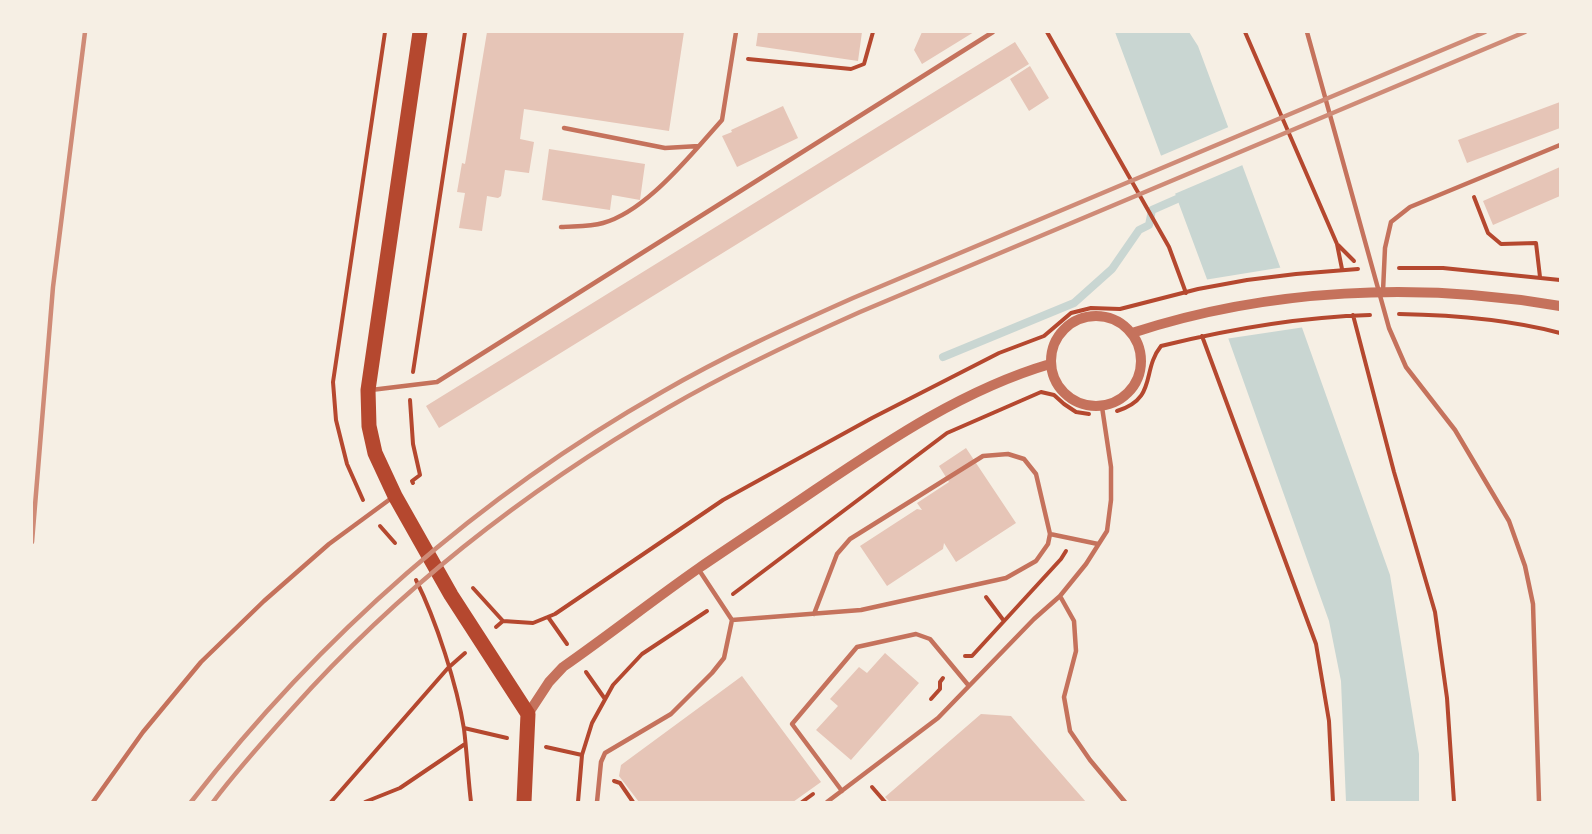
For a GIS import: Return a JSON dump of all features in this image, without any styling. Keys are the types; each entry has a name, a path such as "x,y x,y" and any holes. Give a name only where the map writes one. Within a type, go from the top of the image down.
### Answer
{"main road":[{"path":"420,32 368,390 369,426 375,453 395,496 451,595 528,714 524,802"}],"street":[{"path":"1132,333 1156,325 1251,304 1346,294 1443,293 1560,306"},
{"path":"1094,316 1108,317 1121,323 1132,333 1139,345 1142,358 1135,385 1126,396 1102,407 1087,406 1073,401 1061,391 1053,378 1050,364 1052,349 1058,336 1067,326 1080,319 1094,316"},
{"path":"528,714 549,682 563,667 699,569 854,464 930,417 1018,374 1050,364"}],"lane":[{"path":"561,227 603,223 630,210 665,183 699,146 722,120 736,32"},
{"path":"368,390 437,381 993,32"},
{"path":"1307,32 1389,328 1406,367 1455,430 1509,521 1525,566 1533,604 1539,802"},
{"path":"564,128 665,148 699,146"},
{"path":"1382,300 1385,248 1391,222 1410,207 1560,145"},
{"path":"827,802 938,718 1034,619 1060,596 1086,564 1107,531 1111,500 1111,467 1102,407"},
{"path":"732,620 814,614 861,610 1006,578 1036,561 1048,544 1050,534 1036,474 1024,459 1008,454 983,456 850,539 837,554 814,614"},
{"path":"93,802 143,732 201,662 264,601 329,544 395,496"},
{"path":"1050,534 1098,544"},
{"path":"597,802 601,762 605,753 671,714 724,658 732,620 699,569"},
{"path":"1060,596 1074,621 1076,651 1064,697 1070,731 1090,760 1125,802"},
{"path":"842,791 792,724 857,647 916,634 925,636 969,686"}],"path":[{"path":"385,32 333,381 336,420 347,464 370,514 400,548"},
{"path":"417,491 412,481 420,475 409,410 411,386 465,32"},
{"path":"732,57 851,69 864,64 873,32"},
{"path":"1047,32 1169,247 1190,302"},
{"path":"1245,32 1337,244 1344,278"},
{"path":"1468,183 1488,233 1500,244 1536,243 1540,277"},
{"path":"1443,268 1560,280"},
{"path":"331,802 448,668 504,621 533,623 555,614 723,500 872,418 999,353 1044,336 1071,313 1091,308 1120,309 1150,301"},
{"path":"1352,312 1394,472 1436,612 1447,698 1454,802"},
{"path":"1395,314 1443,315 1533,326 1560,333"},
{"path":"1161,346 1254,326 1371,315"},
{"path":"1202,335 1316,644 1329,721 1333,802"},
{"path":"578,802 582,755 592,723 613,685 642,654 721,603 947,433 1041,392"},
{"path":"415,579 426,599 464,728 471,802"},
{"path":"977,585 1004,621"},
{"path":"473,588 504,621"},
{"path":"365,802 400,788 465,743"},
{"path":"600,774 620,783 633,802"}],"shaded area":[{"path":"1115,32 1189,32 1198,46 1289,291 1390,575 1419,754 1419,802 1346,802 1341,681 1329,621 1211,290"}],"pier":[{"path":"1231,126 1245,164 1172,195 1158,157"},
{"path":"1284,267 1305,327 1225,339 1204,280"}],"building":[{"path":"487,32 684,32 669,131 524,109 520,139 534,142 529,173 505,170 501,196 498,198 487,196 482,231 459,228 465,193 457,192 462,163 465,164"},
{"path":"758,32 862,32 858,61 756,46"},
{"path":"922,32 974,32 922,64 914,50"},
{"path":"1015,42 1029,64 439,428 426,406"},
{"path":"1030,66 1049,98 1029,111 1010,79"},
{"path":"1560,102 1560,128 1467,163 1458,140"},
{"path":"783,106 798,138 737,167 722,136"},
{"path":"549,149 645,164 640,200 612,195 610,210 542,200"},
{"path":"1560,167 1560,196 1493,225 1483,201"},
{"path":"966,448 1016,523 956,562 944,543 943,549 887,586 860,546 917,509 922,510 917,503 949,482 939,466"},
{"path":"885,653 919,683 851,760 816,730 838,706 830,699 859,667 867,673"},
{"path":"742,676 821,782 793,802 639,802 619,776 621,765"},
{"path":"981,714 1011,716 1086,802 890,802 885,797"}],"waterway":[{"path":"943,357 1074,303 1112,269 1139,230 1149,225 1152,210 1177,199"}],"railway":[{"path":"32,542 53,287 85,32"},
{"path":"191,802 293,683 348,627 406,574 529,477 662,392 733,354 853,298 1485,32"},
{"path":"213,802 261,743 333,665 422,582 468,543 566,471 669,407 763,357 860,312 1525,32"}]}
